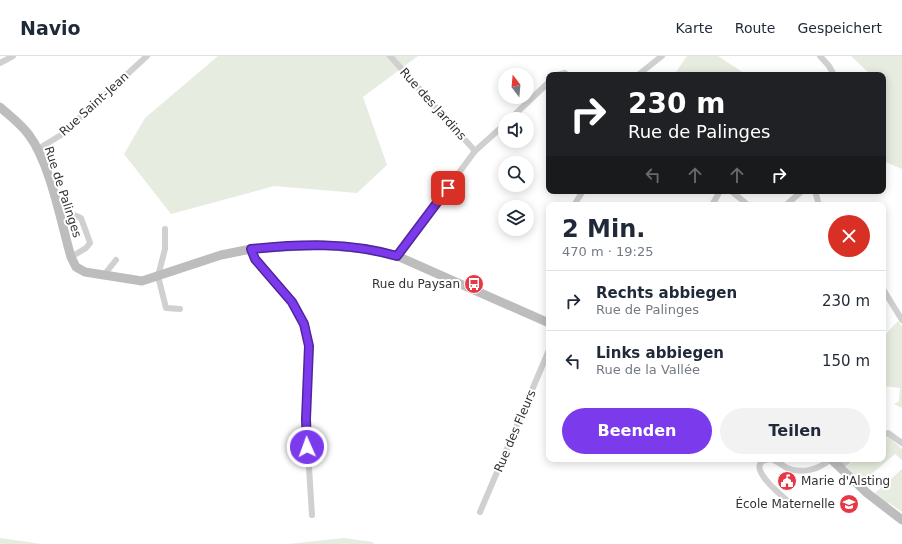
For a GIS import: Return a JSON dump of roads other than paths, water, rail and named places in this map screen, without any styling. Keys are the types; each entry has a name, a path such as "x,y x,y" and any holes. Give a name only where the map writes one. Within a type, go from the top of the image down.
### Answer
{"main road":[{"name":"Rue de Palinges","path":"0,107 23,127 38,149 71,257 80,270 136,281 148,280 220,255 251,249 321,245 366,249 397,256 546,322"},
{"path":"834,462 867,493 902,520"}],"street":[{"path":"0,63 13,56"},
{"name":"Rue Saint-Jean","path":"38,149 61,135 147,56"},
{"name":"Rue des Jardins","path":"390,56 476,152"},
{"path":"642,72 662,56"},
{"path":"820,56 832,72"},
{"path":"517,112 546,85"},
{"path":"397,256 476,152 498,131"},
{"path":"735,194 744,202"},
{"path":"789,202 799,194"},
{"path":"59,214 69,213 81,218 90,243 86,248 71,257"},
{"path":"165,229 165,249 158,276 166,308 180,309"},
{"path":"251,249 255,259 292,302 304,324 309,346 306,419 312,515"},
{"path":"104,275 116,260"},
{"path":"886,294 902,320"},
{"name":"Rue des Fleurs","path":"480,512 546,357"},
{"path":"886,434 888,433 902,443"},
{"path":"762,462 761,476 795,507"},
{"path":"776,462 789,469 801,470 819,467 826,462"},
{"path":"840,467 846,462"}],"place":[{"name":"Rue du Paysan","path":"474,284"},
{"name":"Marie d'Alsting","path":"787,481"},
{"name":"École Maternelle","path":"849,504"}]}
